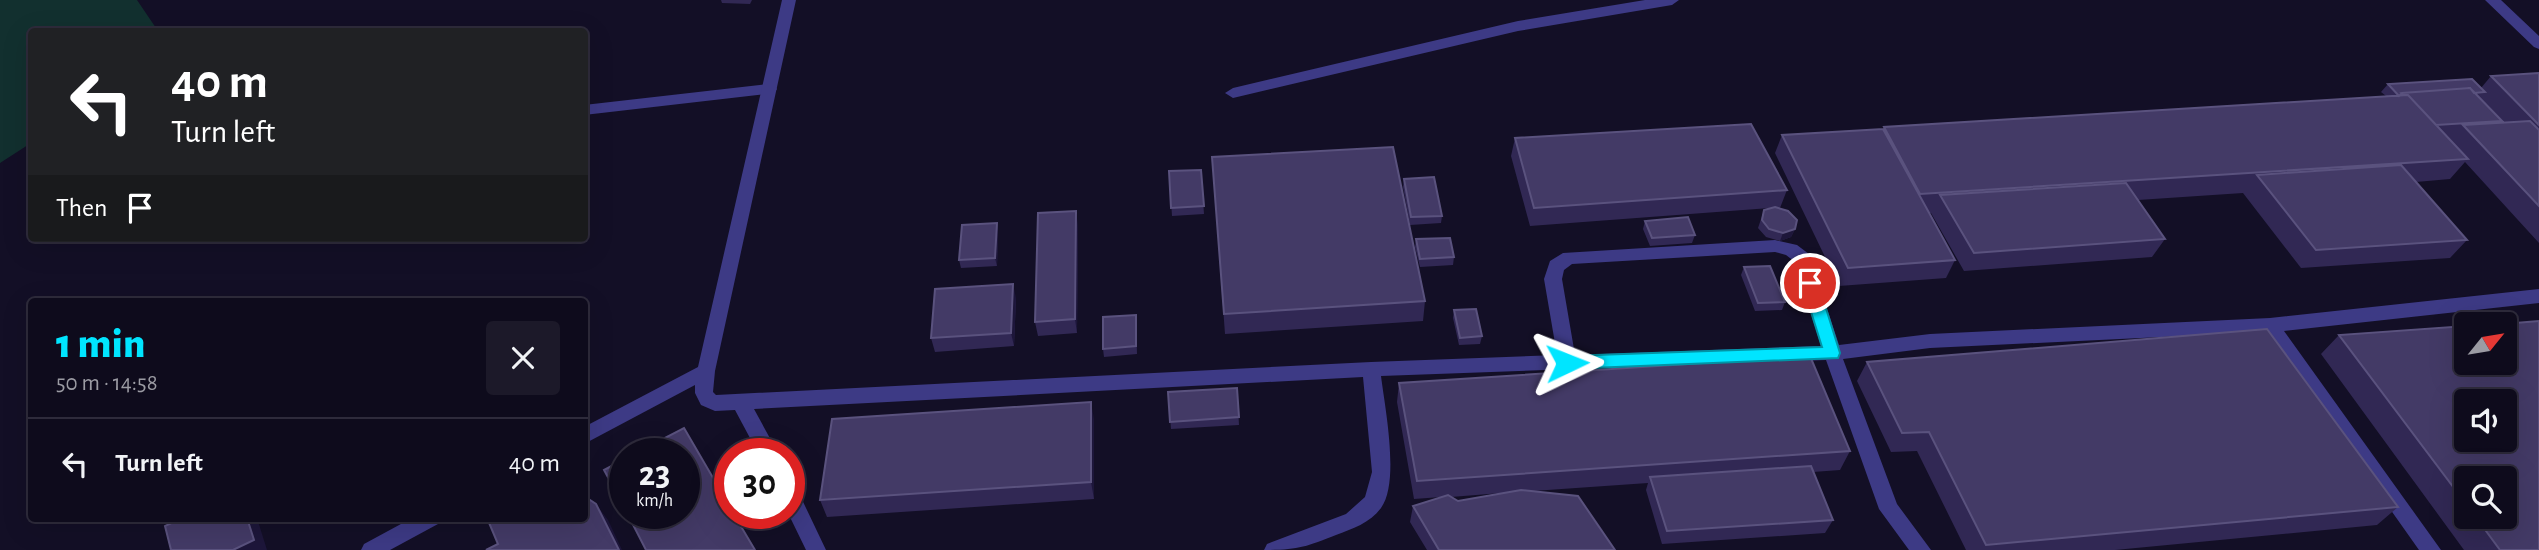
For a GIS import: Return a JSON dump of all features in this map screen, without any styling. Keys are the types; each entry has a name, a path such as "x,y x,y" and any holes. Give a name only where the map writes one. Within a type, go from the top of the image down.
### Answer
{"street":[{"path":"789,0 706,371 704,393 708,400 715,403 1371,369 1832,353 1930,341 2270,325 2539,296"},
{"path":"1233,93 1518,26 1672,0"},
{"path":"2492,0 2539,44"},
{"path":"588,110 769,89"},
{"path":"1567,363 1553,279 1556,266 1569,258 1775,246 1791,250 1803,260 1832,353 1889,509 1921,550"},
{"path":"2270,325 2431,550"},
{"path":"1274,550 1353,520 1374,502 1382,472 1371,369"},
{"path":"588,434 706,371"},
{"path":"741,402 760,438"},
{"path":"371,550 424,522"},
{"path":"805,527 816,550"}],"green space":[{"path":"0,0 137,0 156,28 28,28 28,145 0,163"}],"building":[{"path":"2539,73 2539,125 2491,76"},
{"path":"2472,79 2485,92 2474,93 2470,88 2402,93 2399,96 2388,84"},
{"path":"2470,88 2502,121 2436,125 2408,95 2402,93"},
{"path":"2408,95 2468,159 1920,194 1884,127"},
{"path":"2530,121 2539,130 2539,206 2463,125"},
{"path":"1751,124 1787,190 1534,208 1515,138"},
{"path":"1883,129 1955,260 1848,268 1782,135"},
{"path":"1393,147 1425,301 1224,314 1212,157"},
{"path":"2401,165 2467,240 2316,250 2257,175"},
{"path":"1201,170 1204,206 1171,208 1169,171"},
{"path":"1434,177 1442,216 1411,217 1404,179"},
{"path":"2126,183 2165,239 1974,253 1940,195"},
{"path":"1775,207 1788,211 1797,220 1795,229 1783,233 1769,229 1762,220 1764,210"},
{"path":"1076,211 1075,319 1035,322 1038,213"},
{"path":"1688,217 1695,235 1652,238 1645,221"},
{"path":"997,223 995,258 959,260 962,225"},
{"path":"1450,238 1454,257 1420,259 1416,239"},
{"path":"1770,266 1785,302 1758,303 1744,267"},
{"path":"1013,284 1011,333 931,338 935,289"},
{"path":"1476,309 1482,336 1460,338 1454,310"},
{"path":"1136,315 1136,346 1103,349 1103,317"},
{"path":"2539,321 2539,550 2500,550 2485,529 2517,529 2517,466 2454,466 2454,488 2339,335 2454,327 2454,375 2517,375 2517,323"},
{"path":"2267,329 2398,507 1986,545 1929,432 1902,433 1867,362"},
{"path":"1810,356 1850,451 1417,481 1399,383"},
{"path":"1237,388 1239,417 1170,422 1168,392"},
{"path":"1091,402 1091,482 820,500 832,419"},
{"path":"684,428 690,438 665,438"},
{"path":"700,455 714,480 714,529 743,529 755,550 646,550 635,529 700,529"},
{"path":"1811,466 1833,520 1667,531 1650,477"},
{"path":"1521,490 1578,496 1615,550 1439,550 1413,506 1448,495 1458,501"},
{"path":"588,499 596,504 619,550 486,550 498,544 489,522 588,522"},
{"path":"174,522 248,522 254,540 233,550 171,550 165,526"}],"route":[{"path":"1567,363 1832,353 1810,283"}]}
